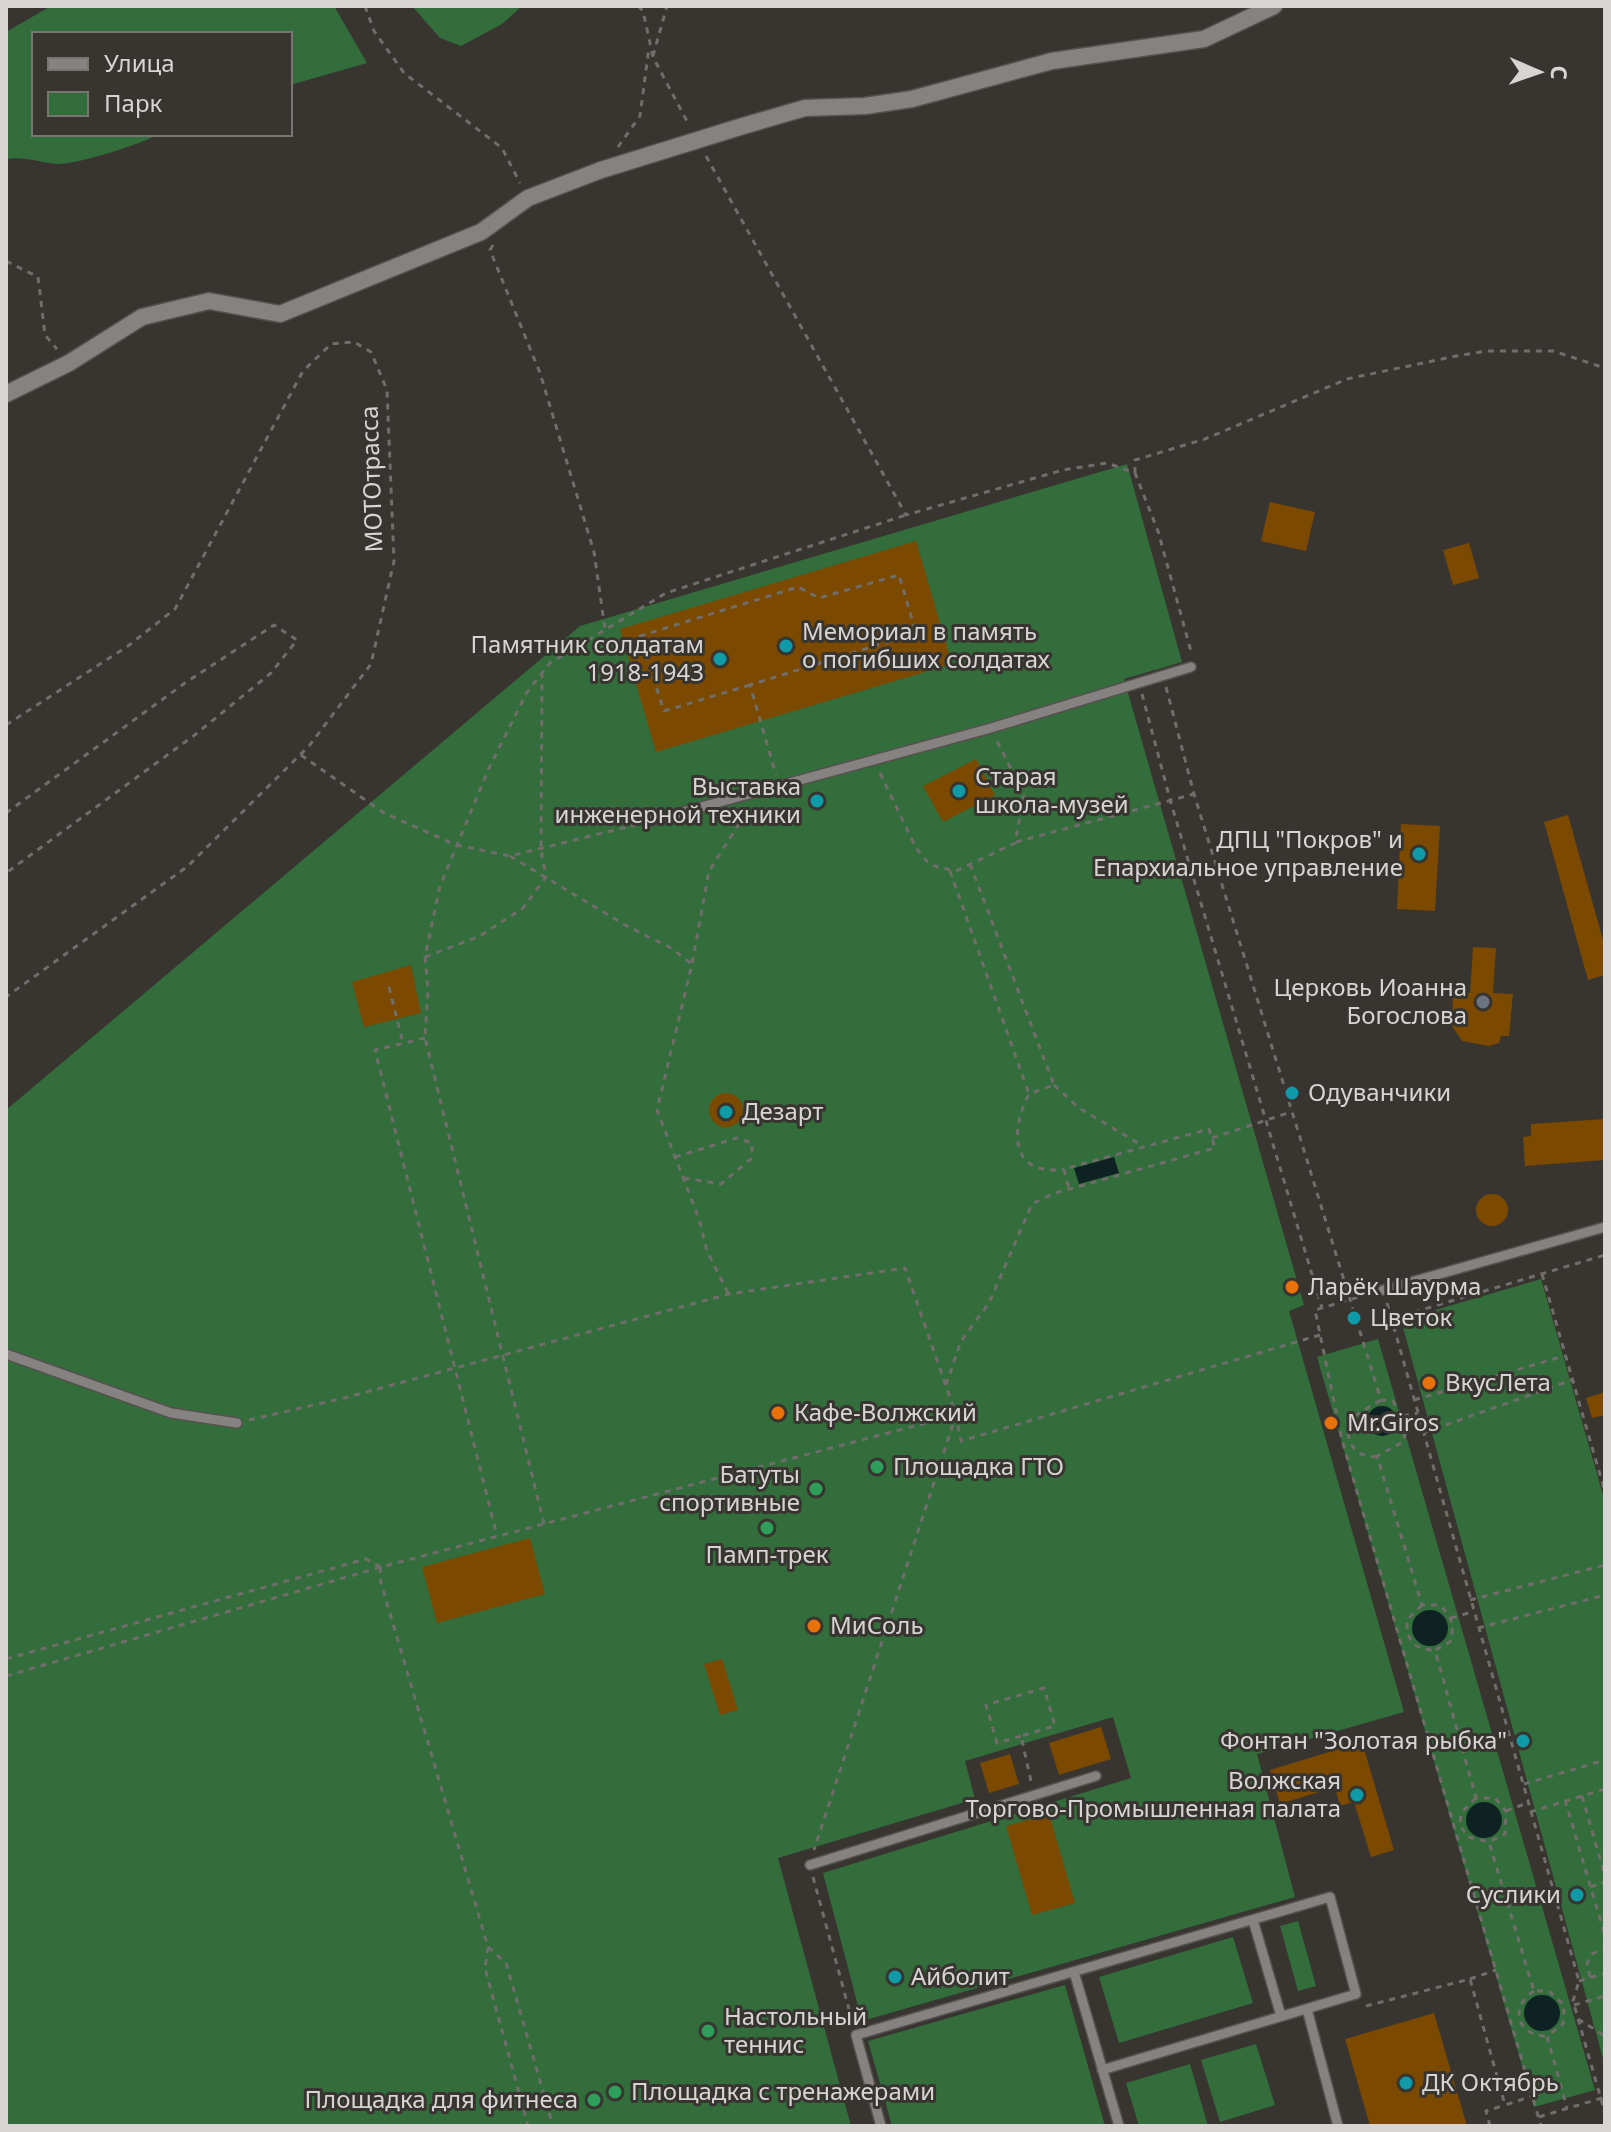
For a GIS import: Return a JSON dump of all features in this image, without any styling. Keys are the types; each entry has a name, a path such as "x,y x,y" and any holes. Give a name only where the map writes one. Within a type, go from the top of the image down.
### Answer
{"street":[{"path":"6,394 69,363 142,317 209,301 280,314 481,232 528,198 601,170 805,108 865,106 912,99 1052,61 1204,39 1274,6"}],"lane":[{"path":"650,821 991,728 1191,667"},
{"path":"1383,1290 1605,1227"},
{"path":"6,1354 171,1413 237,1423"},
{"path":"810,1865 1096,1776"},
{"path":"881,2126 856,2035 1330,1897 1356,1994 1102,2070"},
{"path":"1253,1920 1281,2016"},
{"path":"1074,1972 1119,2126"},
{"path":"1307,2009 1338,2126"}],"path":[{"path":"365,6 374,31 404,73 502,148 528,198"},
{"path":"638,6 653,57 906,515"},
{"path":"653,57 667,6"},
{"path":"601,170 640,116 650,43"},
{"path":"497,240 490,250 540,373 594,552 605,629"},
{"path":"6,261 38,277 45,335 69,363"},
{"name":"МОТОтрасса","path":"6,725 128,646 175,609 303,371 331,344 354,342 371,352 387,390 394,561 371,664 300,755 188,866 6,997"},
{"path":"1191,667 1193,657 1158,531 1135,473 1135,460 1205,439 1347,379 1487,351 1553,351 1605,368"},
{"path":"544,1524 425,1038 428,989 425,957 440,886 520,705 550,663 666,593 906,515 1063,470 1107,463 1135,473"},
{"path":"899,575 916,633 750,685 664,711 640,636 798,587 819,598 899,575"},
{"path":"6,813 197,675 274,625 297,640 271,673 196,734 6,873"},
{"path":"425,957 480,936 523,908 546,877 541,850 542,673"},
{"path":"1163,676 1194,794 1381,1400"},
{"path":"1139,683 1171,803 1322,1308"},
{"path":"750,685 779,786"},
{"path":"991,728 1024,795 1015,843"},
{"path":"300,755 384,813 456,845 510,856 625,925 671,948 692,964"},
{"path":"873,759 916,848 930,865 956,871 1015,843 1171,803 1194,794"},
{"path":"729,1294 707,1251 684,1178 657,1110 692,964 709,871 758,794"},
{"path":"510,856 650,821"},
{"path":"970,864 1054,1085 1079,1108 1145,1147"},
{"path":"949,869 1029,1094"},
{"path":"389,987 403,1043"},
{"path":"425,1038 375,1050 497,1537"},
{"path":"946,1385 961,1341 989,1303 1032,1204 1069,1189 1215,1148 1209,1129 1064,1169 1042,1170 1023,1159 1017,1144 1019,1113 1029,1094 1054,1085"},
{"path":"1212,1138 1291,1112"},
{"path":"675,1157 737,1138 752,1143 752,1158 721,1184 684,1178"},
{"path":"1064,1169 1069,1189"},
{"path":"1391,1319 1605,1255"},
{"path":"237,1423 344,1398 729,1294 905,1268 956,1415 961,1441 1320,1335"},
{"path":"1542,1274 1605,1492"},
{"path":"1541,2126 1342,1440 1315,1310 1383,1290 1579,1981 1574,2003 1603,2097 1605,2113"},
{"path":"1414,1400 1566,1356"},
{"path":"1423,1433 1572,1380"},
{"path":"1381,1400 1393,1401 1403,1416 1407,1427 1403,1442 1377,1456 1360,1454 1348,1438 1351,1421 1381,1400"},
{"path":"1403,1416 1418,1413"},
{"path":"6,1676 381,1567 956,1415"},
{"path":"856,2035 810,1865 956,1415"},
{"path":"1342,1440 1348,1438"},
{"path":"1377,1456 1422,1605"},
{"path":"6,1659 366,1559 381,1567"},
{"path":"1470,1600 1605,1565"},
{"path":"381,1567 379,1576 488,1947 485,1968 528,2126"},
{"path":"1478,1628 1605,1595"},
{"path":"1422,1605 1439,1605 1451,1618 1453,1631 1450,1642 1435,1650 1422,1650 1413,1644 1406,1633 1407,1620 1422,1605"},
{"path":"1451,1618 1472,1612"},
{"path":"1399,1635 1406,1633"},
{"path":"1435,1650 1476,1798"},
{"path":"1044,1688 1055,1726 1021,1736 997,1743 986,1705 1044,1688"},
{"path":"1021,1736 1034,1795"},
{"path":"1523,1784 1605,1760"},
{"path":"1530,1812 1605,1789"},
{"path":"1582,1796 1605,1876"},
{"path":"1476,1798 1495,1798 1506,1811 1505,1834 1489,1842 1468,1837 1460,1825 1461,1813 1476,1798"},
{"path":"1565,1800 1605,1936"},
{"path":"1506,1811 1527,1803"},
{"path":"1455,1827 1460,1825"},
{"path":"1489,1842 1534,1991"},
{"path":"1556,1898 1605,1882"},
{"path":"488,1947 506,1963 553,2126"},
{"path":"1590,1977 1587,1963 1592,1954 1605,1948"},
{"path":"1354,2009 1496,1970"},
{"path":"1579,1981 1605,1973"},
{"path":"1470,1979 1505,2105"},
{"path":"1534,1991 1549,1991 1564,2005 1563,2024 1547,2036 1535,2036 1525,2030 1518,2019 1518,2007 1524,1997 1534,1991"},
{"path":"1564,2005 1605,1996"},
{"path":"1511,2021 1518,2019"},
{"path":"1578,2019 1605,2036"},
{"path":"1547,2036 1567,2108"},
{"path":"1490,2126 1486,2111 1533,2096"},
{"path":"1539,2117 1603,2097"}],"green space":[{"path":"51,6 334,6 367,63 292,84 292,32 32,32 32,136 155,136 109,153 56,164 6,159 6,32"},
{"path":"412,6 522,6 502,24 461,46 440,38"},
{"path":"1127,464 1182,662 1124,679 1304,1305 1289,1311 1404,1712 1257,1754 1295,1897 862,2021 823,1873 1131,1778 1113,1717 965,1761 975,1799 778,1858 851,2126 6,2126 6,1110 580,626"},
{"path":"1541,1279 1605,1502 1605,2066 1401,1320"},
{"path":"1378,1339 1595,2090 1534,2107 1317,1357"},
{"path":"1298,1921 1316,1986 1298,1991 1280,1926"},
{"path":"1233,1937 1253,2003 1119,2043 1099,1977"},
{"path":"1065,1985 1105,2126 892,2126 868,2041"},
{"path":"1256,2044 1275,2105 1220,2122 1201,2060"},
{"path":"1190,2064 1208,2126 1139,2126 1126,2083"}],"water":[{"path":"1114,1157 1119,1173 1079,1184 1074,1168"},
{"path":"1382,1406 1393,1410 1397,1421 1393,1432 1382,1436 1371,1432 1367,1421 1371,1410"},
{"path":"1430,1610 1443,1615 1448,1628 1443,1641 1430,1646 1417,1641 1412,1628 1417,1615"},
{"path":"1484,1802 1497,1807 1502,1820 1497,1833 1484,1838 1471,1833 1466,1820 1471,1807"},
{"path":"1542,1995 1555,2000 1560,2013 1555,2026 1542,2031 1529,2026 1524,2013 1529,2000"}],"building":[{"path":"1270,502 1315,512 1306,551 1261,541"},
{"name":"Мемориал в память о погибших солдатах","path":"916,541 952,664 656,752 620,629"},
{"path":"1469,543 1479,578 1453,585 1443,550"},
{"name":"Старая школа-музей","path":"976,759 995,795 943,822 923,786"},
{"path":"1568,815 1605,947 1605,975 1588,980 1544,822"},
{"name":"ДПЦ \"Покров\" и Епархиальное управление","path":"1401,824 1440,826 1435,911 1397,909"},
{"name":"Церковь Иоанна Богослова","path":"1473,947 1496,948 1493,993 1513,994 1509,1036 1501,1036 1499,1043 1489,1046 1462,1041 1452,1026 1453,992 1470,993"},
{"path":"411,965 421,1013 364,1027 352,982"},
{"name":"Дезарт","path":"726,1093 738,1098 743,1110 738,1122 726,1127 714,1122 709,1110 714,1098"},
{"path":"1605,1119 1605,1160 1525,1166 1523,1137 1531,1136 1531,1124"},
{"path":"1492,1194 1504,1198 1508,1210 1504,1222 1492,1226 1480,1222 1476,1210 1480,1198"},
{"path":"1605,1392 1605,1415 1592,1418 1586,1398"},
{"path":"530,1538 545,1594 437,1623 422,1567"},
{"path":"722,1659 738,1710 720,1715 704,1664"},
{"path":"1101,1727 1111,1759 1059,1775 1049,1743"},
{"name":"Волжская Торгово-Промышленная палата","path":"1362,1742 1394,1850 1371,1857 1354,1802 1340,1806 1335,1787 1280,1804 1270,1770"},
{"path":"1010,1754 1019,1784 989,1793 980,1763"},
{"path":"1049,1814 1075,1903 1032,1915 1006,1826"},
{"name":"ДК Октябрь","path":"1434,2013 1467,2126 1370,2126 1345,2039"}],"place":[{"name":"Мемориал в память о погибших солдатах","path":"786,646"},
{"name":"Памятник солдатам 1918-1943","path":"720,659"},
{"name":"Старая школа-музей","path":"959,791"},
{"name":"Выставка инженерной техники","path":"817,801"},
{"name":"ДПЦ \"Покров\" и Епархиальное управление","path":"1419,854"},
{"name":"Церковь Иоанна Богослова","path":"1483,1002"},
{"name":"Одуванчики","path":"1292,1093"},
{"name":"Дезарт","path":"726,1112"},
{"name":"Ларёк Шаурма","path":"1292,1287"},
{"name":"Цветок","path":"1354,1318"},
{"name":"ВкусЛета","path":"1429,1383"},
{"name":"Кафе-Волжский","path":"778,1413"},
{"name":"Mr.Giros","path":"1331,1423"},
{"name":"Площадка ГТО","path":"877,1467"},
{"name":"Батуты спортивные","path":"816,1489"},
{"name":"Памп-трек","path":"767,1528"},
{"name":"МиСоль","path":"814,1626"},
{"name":"Фонтан \"Золотая рыбка\"","path":"1523,1741"},
{"name":"Волжская Торгово-Промышленная палата","path":"1357,1795"},
{"name":"Суслики","path":"1577,1895"},
{"name":"Айболит","path":"895,1977"},
{"name":"Настольный теннис","path":"708,2031"},
{"name":"ДК Октябрь","path":"1406,2083"},
{"name":"Площадка с тренажерами","path":"615,2092"},
{"name":"Площадка для фитнеса","path":"594,2100"}]}
